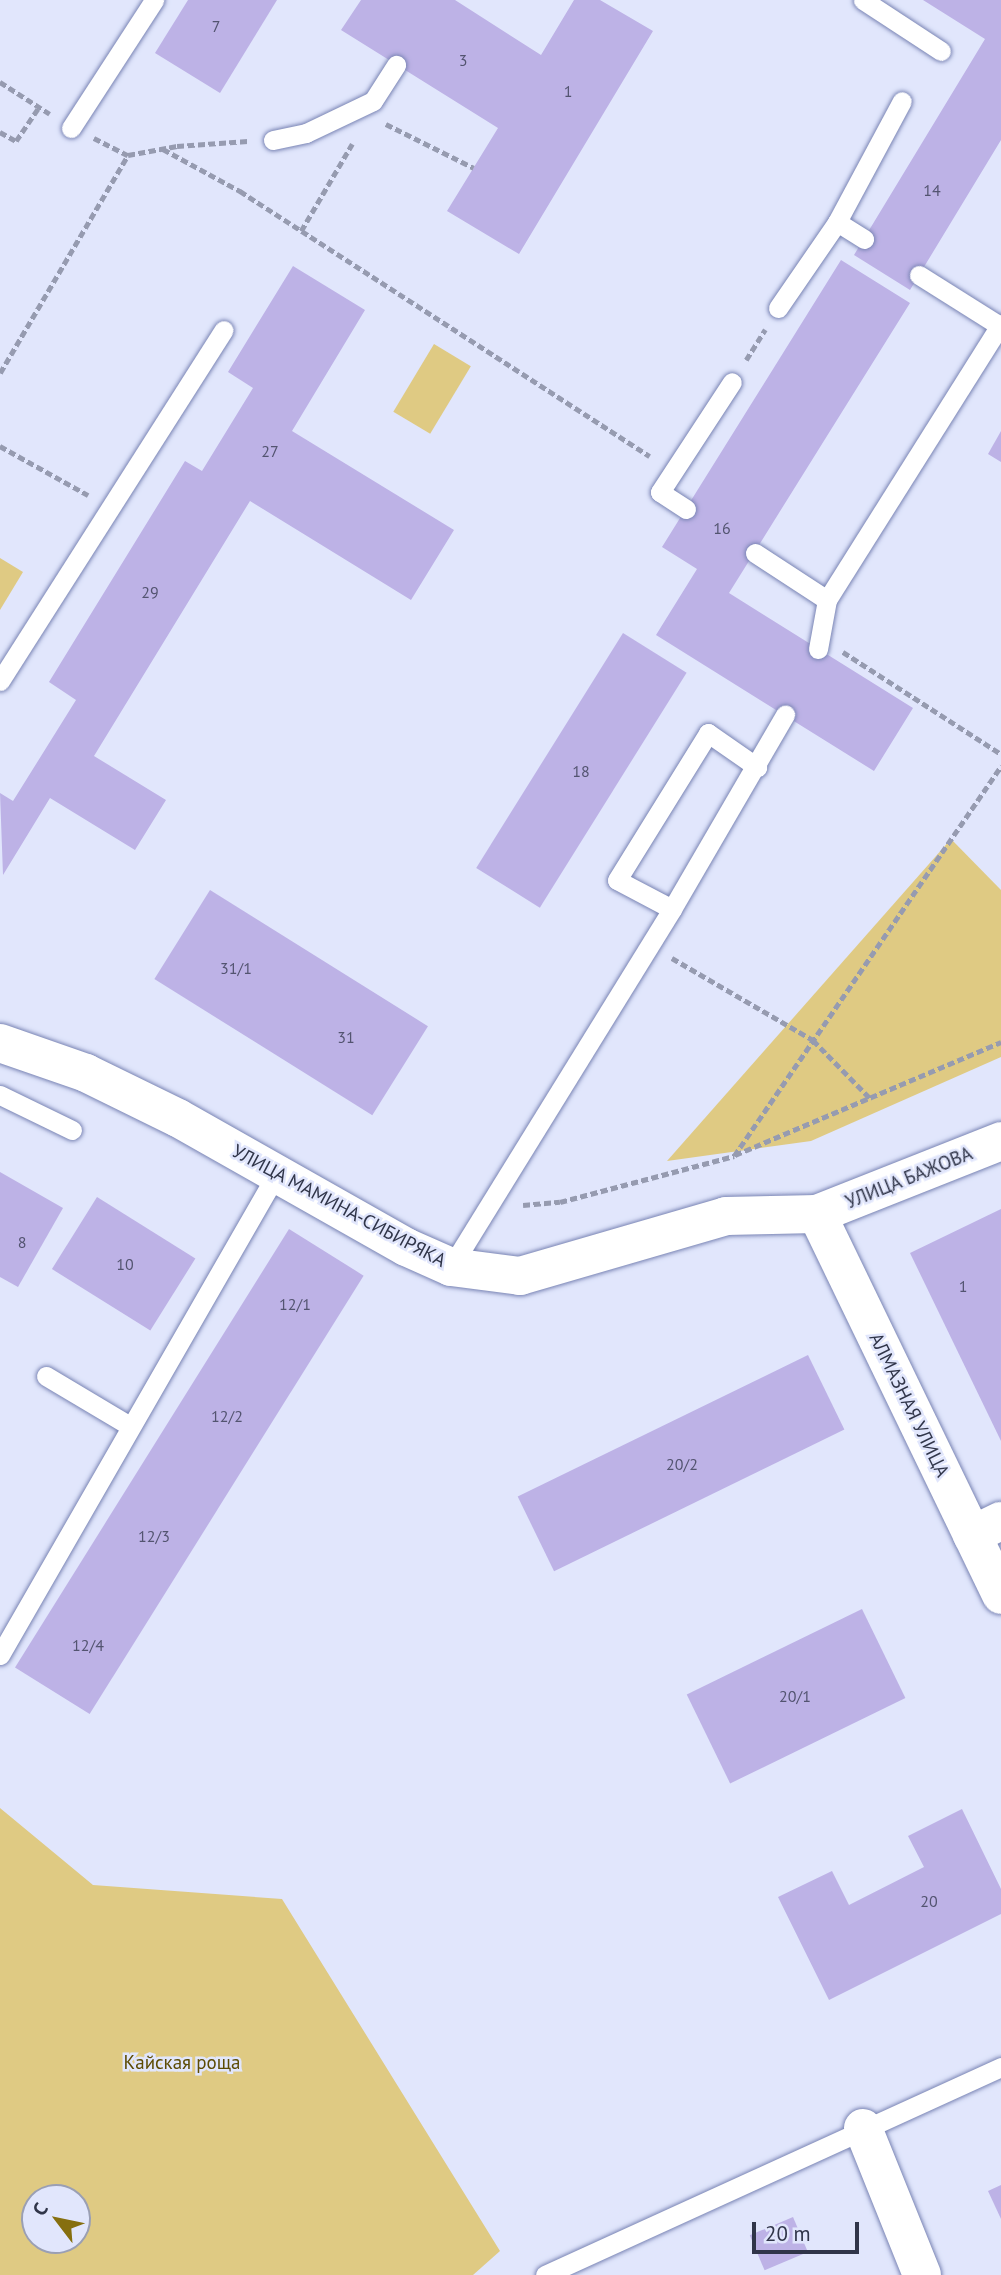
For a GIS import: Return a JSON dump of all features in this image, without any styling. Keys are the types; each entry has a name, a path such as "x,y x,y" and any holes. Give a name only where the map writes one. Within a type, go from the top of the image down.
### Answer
{"street":[{"name":"УЛИЦА МАМИНА-СИБИРЯКА","path":"0,1043 86,1073 277,1173 406,1247 451,1268 520,1276 726,1216 817,1214"},
{"name":"УЛИЦА БАЖОВА","path":"817,1214 1001,1141"},
{"name":"АЛМАЗНАЯ УЛИЦА","path":"817,1214 987,1528 1001,1595"},
{"path":"863,2128 922,2275"}],"lane":[{"path":"71,128 154,0"},
{"path":"863,0 941,51"},
{"path":"273,140 306,132 373,101 396,65"},
{"path":"778,308 837,222 902,101"},
{"path":"837,222 864,239"},
{"path":"821,644 827,600 1000,325 919,275"},
{"path":"0,681 224,330"},
{"path":"686,509 660,492 732,382"},
{"path":"755,553 827,600"},
{"path":"451,1268 491,1208 672,909 785,715"},
{"path":"672,909 617,880 708,733 757,767"},
{"path":"0,1095 72,1130"},
{"path":"0,1655 277,1173"},
{"path":"46,1376 130,1426"},
{"path":"545,2275 1001,2067"}],"path":[{"path":"0,82 71,128 128,155 163,149 273,140"},
{"path":"0,132 16,141 39,107"},
{"path":"379,120 474,167"},
{"path":"163,149 301,231 570,408 674,471"},
{"path":"0,373 128,155"},
{"path":"301,231 335,177"},
{"path":"732,382 778,308"},
{"path":"0,446 111,508"},
{"path":"821,644 1001,754"},
{"path":"734,1156 1001,766"},
{"path":"649,945 813,1040 870,1098"},
{"path":"491,1208 559,1202 734,1156 1001,1042"}],"green space":[{"path":"434,344 471,366 430,434 393,412"},
{"path":"0,558 23,572 0,610"},
{"path":"951,839 1001,890 1001,1057 811,1141 667,1161"},
{"name":"Кайская роща","path":"0,1808 93,1885 282,1899 500,2251 473,2275 0,2275"}],"building":[{"path":"188,0 277,0 220,93 155,53"},
{"path":"361,0 455,0 541,55 574,0 600,0 653,31 519,254 447,211 498,128 341,30"},
{"path":"923,0 1001,0 1001,140 910,290 854,255 985,39"},
{"path":"841,260 910,303 729,593 913,708 874,771 656,635 697,569 662,547"},
{"path":"293,266 365,310 292,431 454,530 411,600 250,501 94,756 166,800 135,850 50,798 3,875 0,793 13,801 76,700 49,682 185,461 202,471 253,388 228,372"},
{"path":"1001,431 1001,462 988,454"},
{"path":"623,633 687,673 540,908 476,868"},
{"path":"210,890 428,1026 372,1115 154,979"},
{"path":"0,1172 63,1208 18,1287 0,1277"},
{"path":"97,1197 195,1258 150,1331 52,1269"},
{"path":"1001,1209 1001,1441 910,1253"},
{"path":"289,1229 364,1276 90,1714 15,1667"},
{"path":"808,1355 844,1430 554,1571 518,1497"},
{"path":"862,1609 905,1698 730,1783 687,1694"},
{"path":"962,1809 1001,1889 1001,1914 829,2000 778,1897 832,1871 849,1905 924,1867 908,1836"},
{"path":"1001,2185 1001,2219 988,2191"},
{"path":"793,2217 808,2252 765,2270 750,2235"}]}
